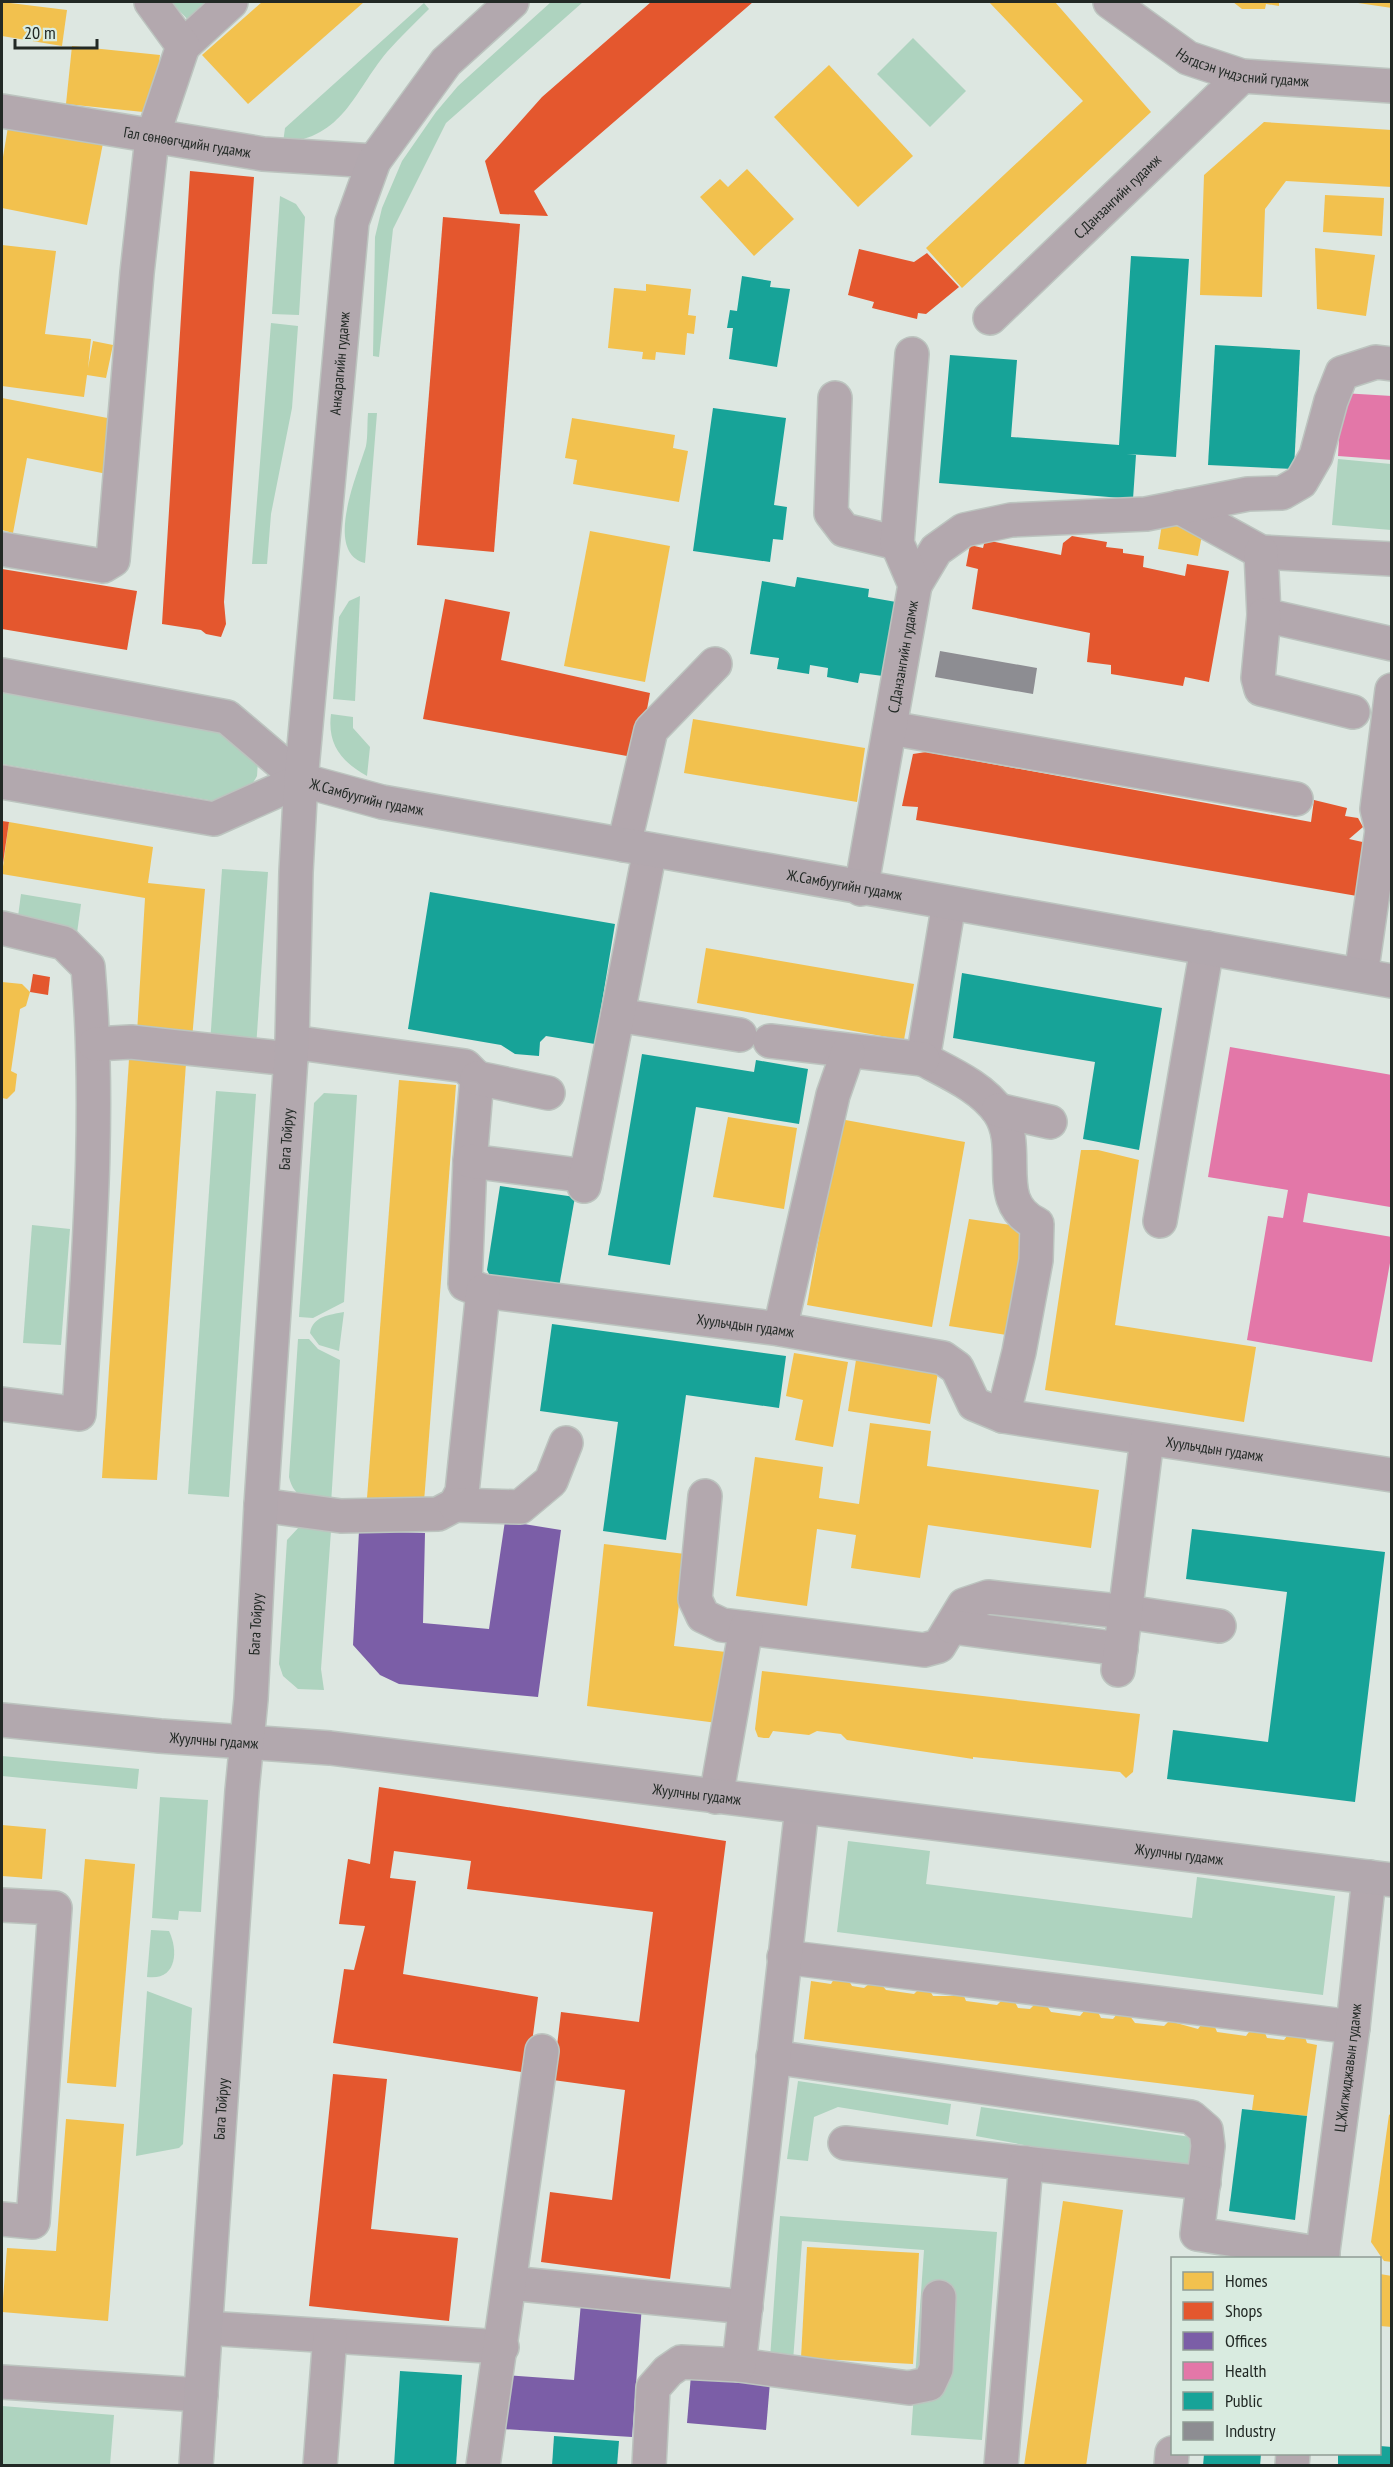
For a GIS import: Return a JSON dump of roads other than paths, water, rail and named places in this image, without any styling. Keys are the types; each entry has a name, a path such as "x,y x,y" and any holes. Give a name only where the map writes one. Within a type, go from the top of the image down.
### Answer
{"main road":[{"name":"Анкарагийн гудамж","path":"301,780 352,222 374,161 446,62 512,2"},
{"name":"Ж.Самбуугийн гудамж","path":"2,675 227,717 301,780 382,802 861,889 1376,978"},
{"name":"Ж.Самбуугийн гудамж","path":"2,783 214,819 301,780"},
{"name":"Бага Тойруу","path":"196,2466 246,1741 251,1699 261,1505 292,1051 296,872 301,780"},
{"name":"Жуулчны гудамж","path":"2,1720 160,1736 342,1750 1380,1879"}],"street":[{"path":"151,2 183,46"},
{"path":"2,549 103,566 112,560 136,273 152,138 183,46 231,2"},
{"name":"Нэгдсэн үндэсний гудамж","path":"1110,2 1188,58 1242,76 1392,86"},
{"name":"С.Данзангийн гудамж","path":"990,318 1242,76"},
{"name":"Гал сөнөөгчдийн гудамж","path":"2,111 152,138 263,154 374,161"},
{"name":"С.Данзангийн гудамж","path":"861,889 915,585 897,543 912,354"},
{"path":"915,585 936,550 964,530 1011,520 1146,514 1248,494 1282,493 1301,482 1316,456 1331,401 1342,373 1376,363 1392,364"},
{"path":"835,398 831,513 844,530 897,543"},
{"path":"1179,507 1261,552 1392,560"},
{"path":"1261,552 1264,615 1258,678 1261,688 1353,712"},
{"path":"1264,615 1392,644"},
{"path":"470,1161 585,1181 618,1015 651,730 715,664"},
{"path":"1376,978 1382,830 1377,809 1392,690"},
{"path":"890,728 1296,799"},
{"path":"922,1059 949,903"},
{"path":"2,928 64,943 88,967 95,1044 91,1216 79,1414 2,1404"},
{"path":"1160,1221 1207,948"},
{"path":"618,1015 848,1052 922,1059 964,1080 998,1110 1010,1133 1010,1191 1017,1210 1037,1224 1038,1233 1036,1260 1019,1352 1003,1416"},
{"path":"95,1044 131,1042 292,1051 465,1066 477,1078 548,1093"},
{"path":"780,1329 833,1095 848,1052"},
{"path":"261,1505 341,1516 438,1514 454,1505 462,1492 483,1291 465,1284 470,1161 477,1078"},
{"path":"998,1110 1050,1122"},
{"name":"Хуульчдын гудамж","path":"483,1291 780,1329 943,1358 957,1368 974,1404 1003,1416 1392,1475"},
{"path":"952,1627 1120,1660 1147,1439"},
{"path":"454,1505 520,1507 551,1481 566,1443"},
{"path":"705,1496 695,1599 703,1616 722,1625 924,1650 939,1646 964,1605 988,1597 1127,1612 1219,1626"},
{"path":"716,1797 746,1628"},
{"path":"739,2365 802,1807"},
{"name":"Ц.Жигжиджавын гудамж","path":"1323,2256 1353,2027 1380,1879"},
{"path":"2,1905 55,1908 33,2222 2,2219"},
{"path":"784,1956 1353,2027"},
{"path":"483,2466 502,2347 542,2051"},
{"path":"773,2057 1191,2117 1206,2130 1208,2146 1196,2246 1323,2256"},
{"path":"845,2142 1204,2183"},
{"path":"1001,2466 1026,2163"},
{"path":"510,2283 746,2307"},
{"path":"649,2466 653,2388 681,2362 739,2365 909,2388 929,2384 936,2369 939,2297"},
{"path":"206,2328 502,2347"},
{"path":"320,2466 330,2336"},
{"path":"2,2382 201,2395"}]}
